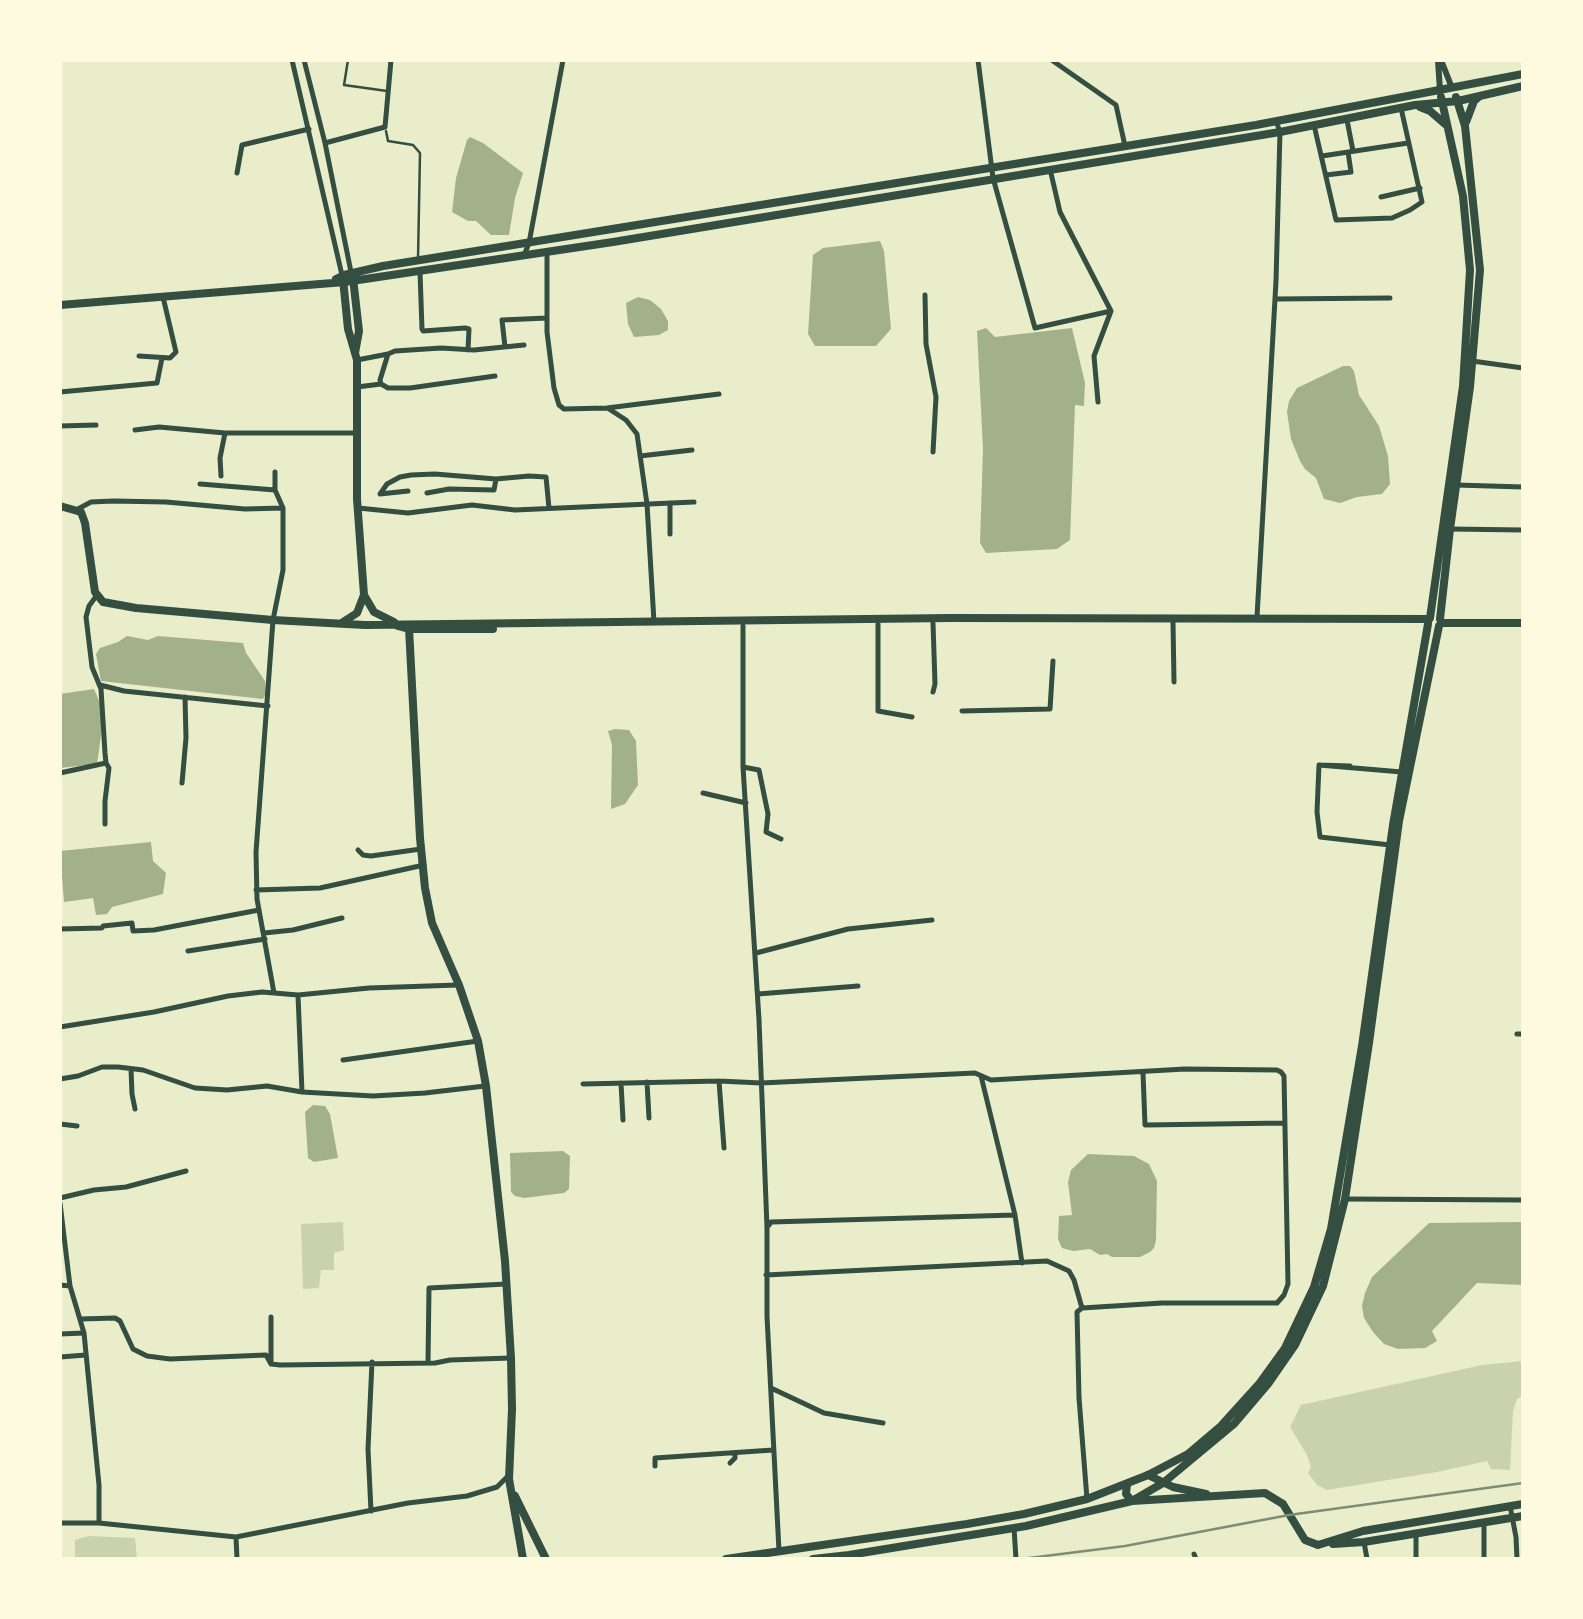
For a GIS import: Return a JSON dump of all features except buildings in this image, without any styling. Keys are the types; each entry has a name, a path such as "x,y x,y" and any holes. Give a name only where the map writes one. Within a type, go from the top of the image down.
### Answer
{"main road":[{"path":"60,305 345,278 529,243 1276,121 1523,74"},
{"path":"419,265 547,252 1280,132 1523,86"},
{"path":"1379,950 1390,845 1440,623 1480,270 1464,126 1452,88"},
{"path":"1132,1501 1164,1484 1234,1424 1268,1384 1294,1345 1322,1286 1345,1199 1350,1142 1399,820 1402,772 1429,621 1463,386 1470,270 1463,196 1440,90"},
{"path":"1464,126 1474,101 1484,93"},
{"path":"1416,104 1448,127"},
{"path":"345,278 359,330 354,363 364,595 382,618 403,625 1256,617 1429,621"},
{"path":"60,506 81,512 94,592 103,602 273,620 403,625 744,626 1429,621 1436,616 1440,623"},
{"path":"340,624 357,613 364,595"},
{"path":"1440,623 1523,623"},
{"path":"403,625 425,888 432,923 478,1041 486,1086 512,1358 510,1479 523,1559"},
{"path":"726,1559 1024,1514 1127,1484 1188,1454 1221,1426 1259,1384 1284,1348 1314,1288 1350,1142"},
{"path":"1148,1476 1188,1492 1225,1496"},
{"path":"510,1479 546,1559"},
{"path":"1127,1484 1126,1494 1132,1501"},
{"path":"813,1559 849,1557 1014,1528 1132,1501 1256,1492 1284,1504 1305,1540 1318,1545 1364,1542 1523,1516"},
{"path":"1318,1545 1363,1531 1523,1504"}],"street":[{"path":"292,60 345,278"},
{"path":"304,60 325,143 345,278"},
{"path":"325,143 386,127 392,60"},
{"path":"524,254 563,60"},
{"path":"978,60 993,178 1035,328 1111,311"},
{"path":"1053,60 1116,105 1125,146"},
{"path":"1440,60 1452,88"},
{"path":"1440,60 1440,90"},
{"path":"1314,125 1336,220 1399,215 1420,204 1420,188 1401,108"},
{"path":"1326,175 1351,172 1346,118"},
{"path":"1256,617 1275,298 1280,132 1276,121"},
{"path":"237,173 242,145 309,129"},
{"path":"1322,156 1409,143"},
{"path":"1050,169 1060,212 1111,311 1094,356 1098,402"},
{"path":"1381,198 1420,188"},
{"path":"547,252 547,318 559,405 564,409 607,408 719,394"},
{"path":"419,265 423,331 470,329 468,350"},
{"path":"925,295 926,344 936,398 933,452"},
{"path":"139,356 170,358 176,352 163,297"},
{"path":"1275,298 1390,298"},
{"path":"505,347 502,320 547,318"},
{"path":"354,363 388,354 441,348 524,345"},
{"path":"388,354 380,380 388,388 495,376"},
{"path":"60,392 157,383 162,358"},
{"path":"1472,361 1523,368"},
{"path":"357,387 382,384"},
{"path":"607,408 626,420 637,434 654,622"},
{"path":"60,426 96,425"},
{"path":"135,430 159,427 225,433 357,434"},
{"path":"221,476 225,433"},
{"path":"640,456 692,450"},
{"path":"274,472 274,490 283,508 284,570 273,620 257,815 256,890 274,993"},
{"path":"408,491 380,494 387,484 400,477 546,477 549,508"},
{"path":"426,492 494,490 496,479"},
{"path":"200,484 274,490"},
{"path":"1456,486 1523,487"},
{"path":"76,510 91,502 112,501 246,510 283,508"},
{"path":"670,502 670,534"},
{"path":"358,508 408,513 472,505 515,510 694,502"},
{"path":"1450,530 1523,530"},
{"path":"97,595 86,617 92,667 101,690 109,768 105,824"},
{"path":"1173,622 1174,682"},
{"path":"932,692 933,623"},
{"path":"878,624 878,712 912,717"},
{"path":"744,626 743,767 758,994 779,1551"},
{"path":"962,711 1050,710 1053,661"},
{"path":"98,685 268,706"},
{"path":"182,783 186,696"},
{"path":"60,773 106,764"},
{"path":"1390,845 1320,837 1319,765 1402,772"},
{"path":"743,767 758,770 768,814 766,832 781,839"},
{"path":"703,793 746,803"},
{"path":"358,850 371,856 421,849"},
{"path":"256,890 320,888 424,866"},
{"path":"60,928 132,924 133,931 154,930 259,910"},
{"path":"188,951 342,918"},
{"path":"756,953 848,929 932,920"},
{"path":"60,1028 228,996 459,985"},
{"path":"758,994 858,986"},
{"path":"298,995 302,1092"},
{"path":"343,1060 478,1041"},
{"path":"60,1079 102,1067 143,1070 195,1088 227,1090 267,1086 373,1096 486,1086"},
{"path":"131,1068 135,1109"},
{"path":"583,1084 760,1083 975,1073 991,1080 1184,1069 1277,1070 1284,1076 1288,1284 1284,1296 1277,1303 1162,1304 1082,1308 1077,1312 1087,1498"},
{"path":"1143,1072 1145,1125 1285,1123"},
{"path":"981,1076 1015,1215 1022,1262"},
{"path":"719,1081 724,1148"},
{"path":"648,1082 650,1118"},
{"path":"621,1083 622,1120"},
{"path":"60,1124 77,1126"},
{"path":"100,1523 84,1333 64,1256 60,1201 186,1171"},
{"path":"1345,1199 1523,1200"},
{"path":"767,1228 771,1222 1015,1215"},
{"path":"766,1275 1047,1262 1069,1270 1082,1308"},
{"path":"428,1362 429,1288 506,1284"},
{"path":"60,1285 70,1286"},
{"path":"270,1364 271,1317"},
{"path":"81,1318 115,1318 133,1349 147,1356 170,1359 266,1354 270,1364"},
{"path":"60,1334 84,1333"},
{"path":"60,1357 86,1355"},
{"path":"270,1364 512,1358"},
{"path":"371,1510 368,1449 372,1362"},
{"path":"770,1388 824,1413 883,1422"},
{"path":"655,1466 655,1458 774,1450"},
{"path":"730,1464 735,1453"},
{"path":"60,1523 100,1523 236,1538 408,1503 468,1496 510,1479"},
{"path":"1510,1506 1518,1559"},
{"path":"1484,1523 1484,1559"},
{"path":"1014,1528 1016,1559"},
{"path":"1416,1534 1416,1559"},
{"path":"236,1538 236,1559"},
{"path":"1364,1542 1367,1559"},
{"path":"898,1547 900,1559"}],"lane":[{"path":"348,60 344,85 389,92"},
{"path":"386,127 388,140 413,144 420,153 419,265"}],"shaded area":[{"path":"470,137 523,173 509,235 491,235 476,221 452,212 456,178"},
{"path":"880,241 891,329 876,346 815,346 808,334 813,255 823,248"},
{"path":"638,297 661,309 668,330 659,335 634,337 626,303"},
{"path":"986,328 995,337 1072,328 1085,383 1084,406 1075,405 1070,540 1057,549 986,553 980,543 983,449 977,331"},
{"path":"1343,366 1354,371 1359,395 1379,426 1388,456 1390,484 1382,494 1340,503 1324,499 1316,478 1300,461 1291,439 1287,412 1297,388"},
{"path":"127,636 243,643 265,681 266,693 263,699 101,681 96,654 100,648"},
{"path":"94,689 101,705 97,764 60,768 60,694"},
{"path":"629,730 636,741 638,785 625,804 611,809 612,745 608,731"},
{"path":"151,842 153,861 166,873 163,894 96,915 93,898 64,902 60,851"},
{"path":"313,1105 325,1106 330,1114 338,1158 314,1162 308,1158 305,1112"},
{"path":"563,1151 570,1156 569,1189 564,1193 524,1198 511,1192 510,1153"},
{"path":"1088,1154 1134,1156 1149,1164 1157,1181 1156,1240 1150,1252 1140,1257 1112,1257 1090,1249 1062,1248 1058,1239 1059,1216 1072,1215 1068,1182 1071,1170"},
{"path":"343,1222 344,1250 334,1253 334,1270 321,1270 319,1288 303,1289 301,1224"},
{"path":"1523,1222 1523,1285 1477,1283 1432,1331 1437,1341 1425,1348 1398,1349 1384,1344 1373,1332 1362,1306 1372,1277 1429,1223"},
{"path":"1523,1361 1523,1396 1517,1399 1513,1411 1510,1470 1491,1469 1487,1461 1327,1490 1308,1473 1311,1467 1307,1455 1290,1427 1301,1405 1482,1365"},
{"path":"89,1536 135,1538 137,1559 75,1559 75,1540"}],"railway":[{"path":"1021,1559 1125,1546 1289,1515 1523,1483"}]}
